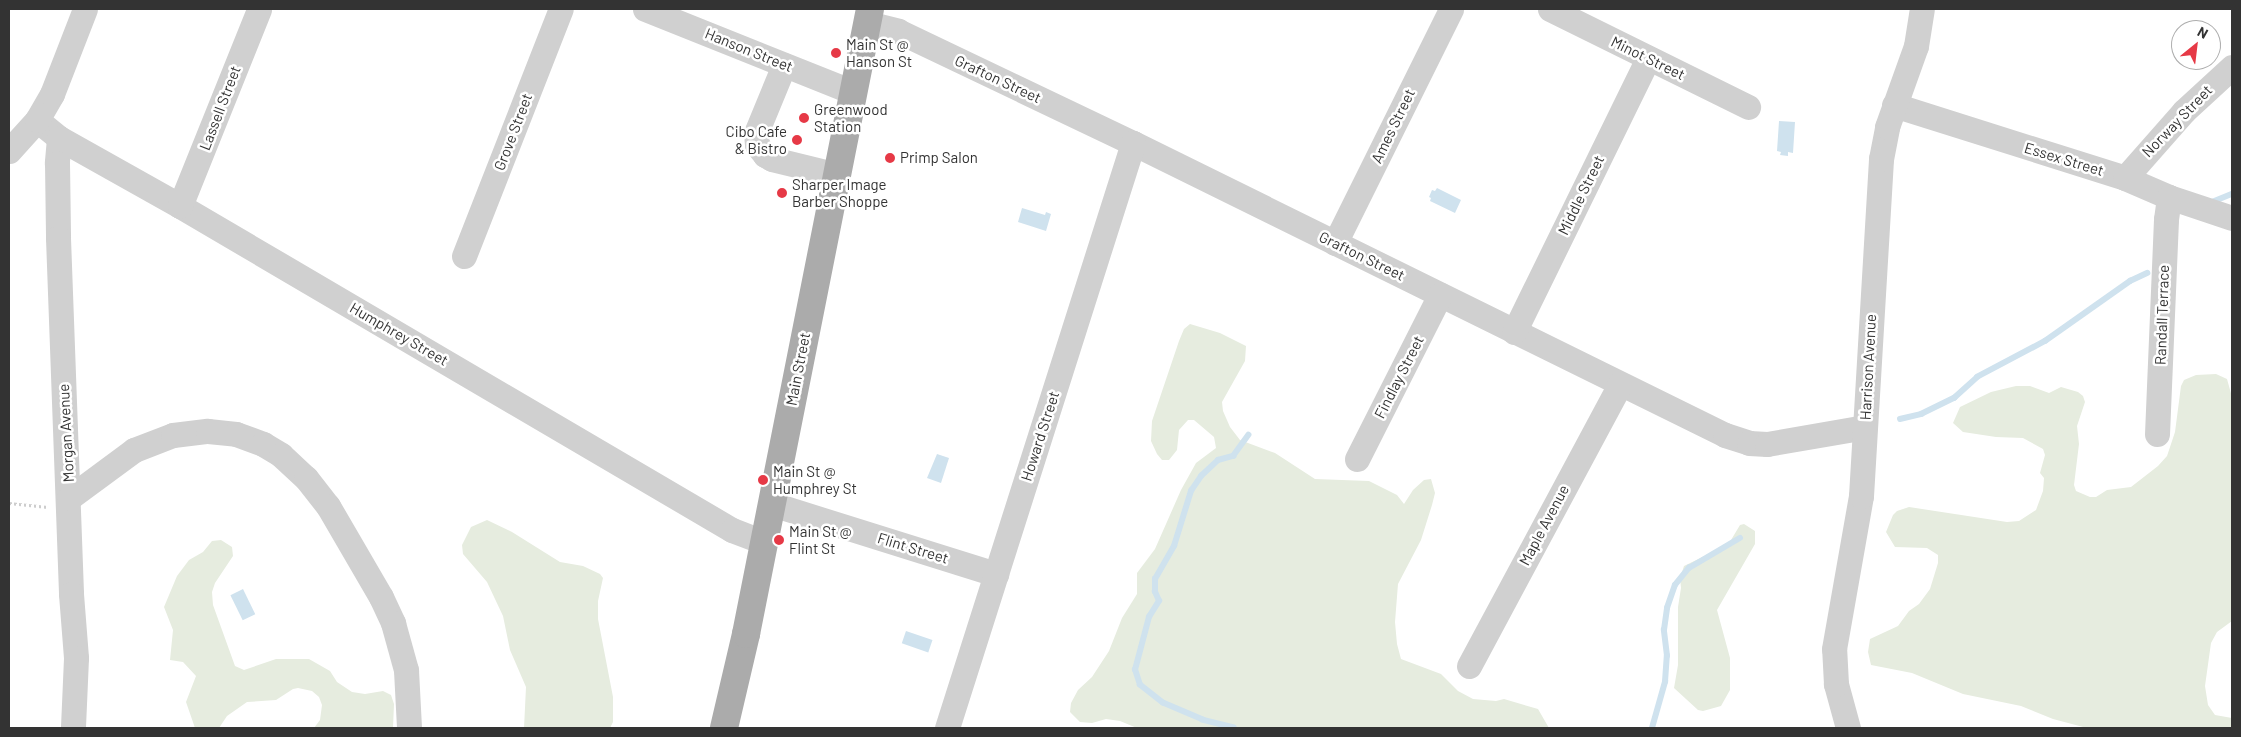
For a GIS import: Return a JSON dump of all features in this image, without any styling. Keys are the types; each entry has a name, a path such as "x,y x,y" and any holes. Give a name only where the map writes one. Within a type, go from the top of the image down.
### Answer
{"main road":[{"name":"Main Street","path":"724,728 772,504 869,16"}],"street":[{"path":"9,151 37,120 60,75 85,9"},
{"name":"Lassell Street","path":"180,206 258,9"},
{"name":"Grove Street","path":"464,256 561,9"},
{"name":"Hanson Street","path":"645,9 853,92"},
{"name":"Ames Street","path":"1335,243 1451,9"},
{"name":"Minot Street","path":"1550,9 1748,107"},
{"name":"Harrison Avenue","path":"1848,728 1836,684 1833,655 1861,496 1878,187 1883,144 1894,105 1916,46 1922,9"},
{"name":"Grafton Street","path":"869,16 898,32 1134,143 1725,435 1749,443 1767,444 1864,427"},
{"name":"Middle Street","path":"1514,332 1648,58"},
{"path":"784,64 756,133 757,145 765,155 772,159 837,176"},
{"name":"Norway Street","path":"2125,178 2184,111 2232,67"},
{"name":"Essex Street","path":"1894,105 2125,178 2169,197 2232,218"},
{"name":"Humphrey Street","path":"37,120 59,138 180,206 732,530 764,542"},
{"name":"Morgan Avenue","path":"59,138 57,163 58,238 69,498 71,594 76,658 73,728"},
{"name":"Howard Street","path":"947,728 1134,143"},
{"name":"Randall Terrace","path":"2157,434 2166,219 2169,197"},
{"name":"Findlay Street","path":"1357,459 1440,295"},
{"name":"Maple Avenue","path":"1469,666 1620,384"},
{"path":"69,498 134,450 173,435 202,431 230,433 252,439 281,455 306,478 328,506 389,614 402,649 406,670 409,728"},
{"name":"Flint Street","path":"772,504 996,574"}],"path":[{"path":"9,504 51,507 69,498"}],"shaded area":[{"path":"1190,324 1220,333 1246,346 1245,361 1222,402 1223,411 1230,427 1240,440 1275,453 1315,479 1369,481 1397,495 1404,504 1413,490 1424,480 1431,479 1435,493 1421,540 1398,584 1395,622 1397,644 1401,659 1441,674 1458,691 1473,699 1496,701 1504,699 1538,709 1549,728 1137,728 1120,721 1106,719 1092,723 1080,722 1070,712 1071,703 1078,690 1092,677 1109,651 1122,618 1137,594 1137,573 1155,549 1181,490 1196,463 1216,448 1214,437 1194,420 1188,420 1179,430 1177,450 1169,460 1162,460 1151,441 1152,421 1179,341 1184,329"},
{"path":"2216,374 2227,379 2232,397 2232,621 2217,632 2211,643 2205,686 2208,705 2215,715 2232,718 2232,728 2087,728 2053,719 2021,706 1963,694 1912,673 1871,665 1868,652 1870,639 1898,626 1909,611 1919,604 1930,589 1938,563 1938,555 1927,548 1895,547 1886,532 1893,515 1897,511 1909,507 2007,522 2019,521 2036,510 2043,491 2044,478 2040,473 2045,455 2043,449 2023,438 1996,437 1963,432 1953,423 1960,407 1991,392 2016,386 2030,386 2049,393 2061,387 2078,392 2083,396 2085,402 2077,426 2079,444 2074,485 2076,491 2090,497 2096,497 2107,490 2131,487 2158,466 2167,456 2175,432 2181,386 2184,380 2196,375"},
{"path":"487,520 512,532 560,562 583,566 600,574 603,578 598,601 598,619 613,697 613,722 610,728 524,728 526,687 510,650 503,616 487,582 463,554 462,545 471,527"},
{"path":"1744,524 1755,531 1755,544 1717,610 1730,658 1730,690 1721,706 1703,711 1698,710 1674,688 1678,665 1680,578 1684,566 1723,547 1731,540 1740,525"},
{"path":"221,540 232,547 233,556 215,583 212,592 213,605 235,666 244,670 276,659 309,659 330,671 337,682 352,692 365,694 383,691 391,695 394,704 393,728 314,728 320,720 322,705 319,697 312,691 298,688 293,689 276,700 247,702 227,716 219,728 195,728 186,702 196,676 183,662 170,660 173,630 164,607 177,576 189,560 203,552 212,541"}],"water":[{"path":"1779,121 1795,122 1793,153 1788,152 1788,156 1780,155 1781,152 1777,151"},
{"path":"1437,188 1461,200 1455,213 1430,201 1431,198 1429,197 1432,190 1435,191"},
{"path":"1022,208 1045,215 1046,212 1051,214 1046,231 1018,222"},
{"path":"937,454 949,458 941,483 927,478"},
{"path":"243,589 255,614 243,620 230,595"},
{"path":"906,631 932,640 928,652 902,643"}],"waterway":[{"path":"2212,202 2232,194"},
{"path":"1900,419 1921,414 1954,398 1977,377 2045,341 2130,281 2147,273"},
{"path":"1234,728 1203,720 1163,703 1140,685 1135,670 1149,617 1159,601 1155,592 1155,579 1174,546 1191,491 1201,476 1218,460 1233,456 1248,435"},
{"path":"1652,728 1665,682 1667,656 1664,630 1667,608 1675,585 1689,568 1740,538"}],"place":[{"name":"Main St @ Hanson St","path":"836,53"},
{"name":"Greenwood Station","path":"804,118"},
{"name":"Cibo Cafe & Bistro","path":"797,140"},
{"name":"Primp Salon","path":"890,158"},
{"name":"Sharper Image Barber Shoppe","path":"782,193"},
{"name":"Main St @ Humphrey St","path":"763,480"},
{"name":"Main St @ Flint St","path":"779,540"}]}
